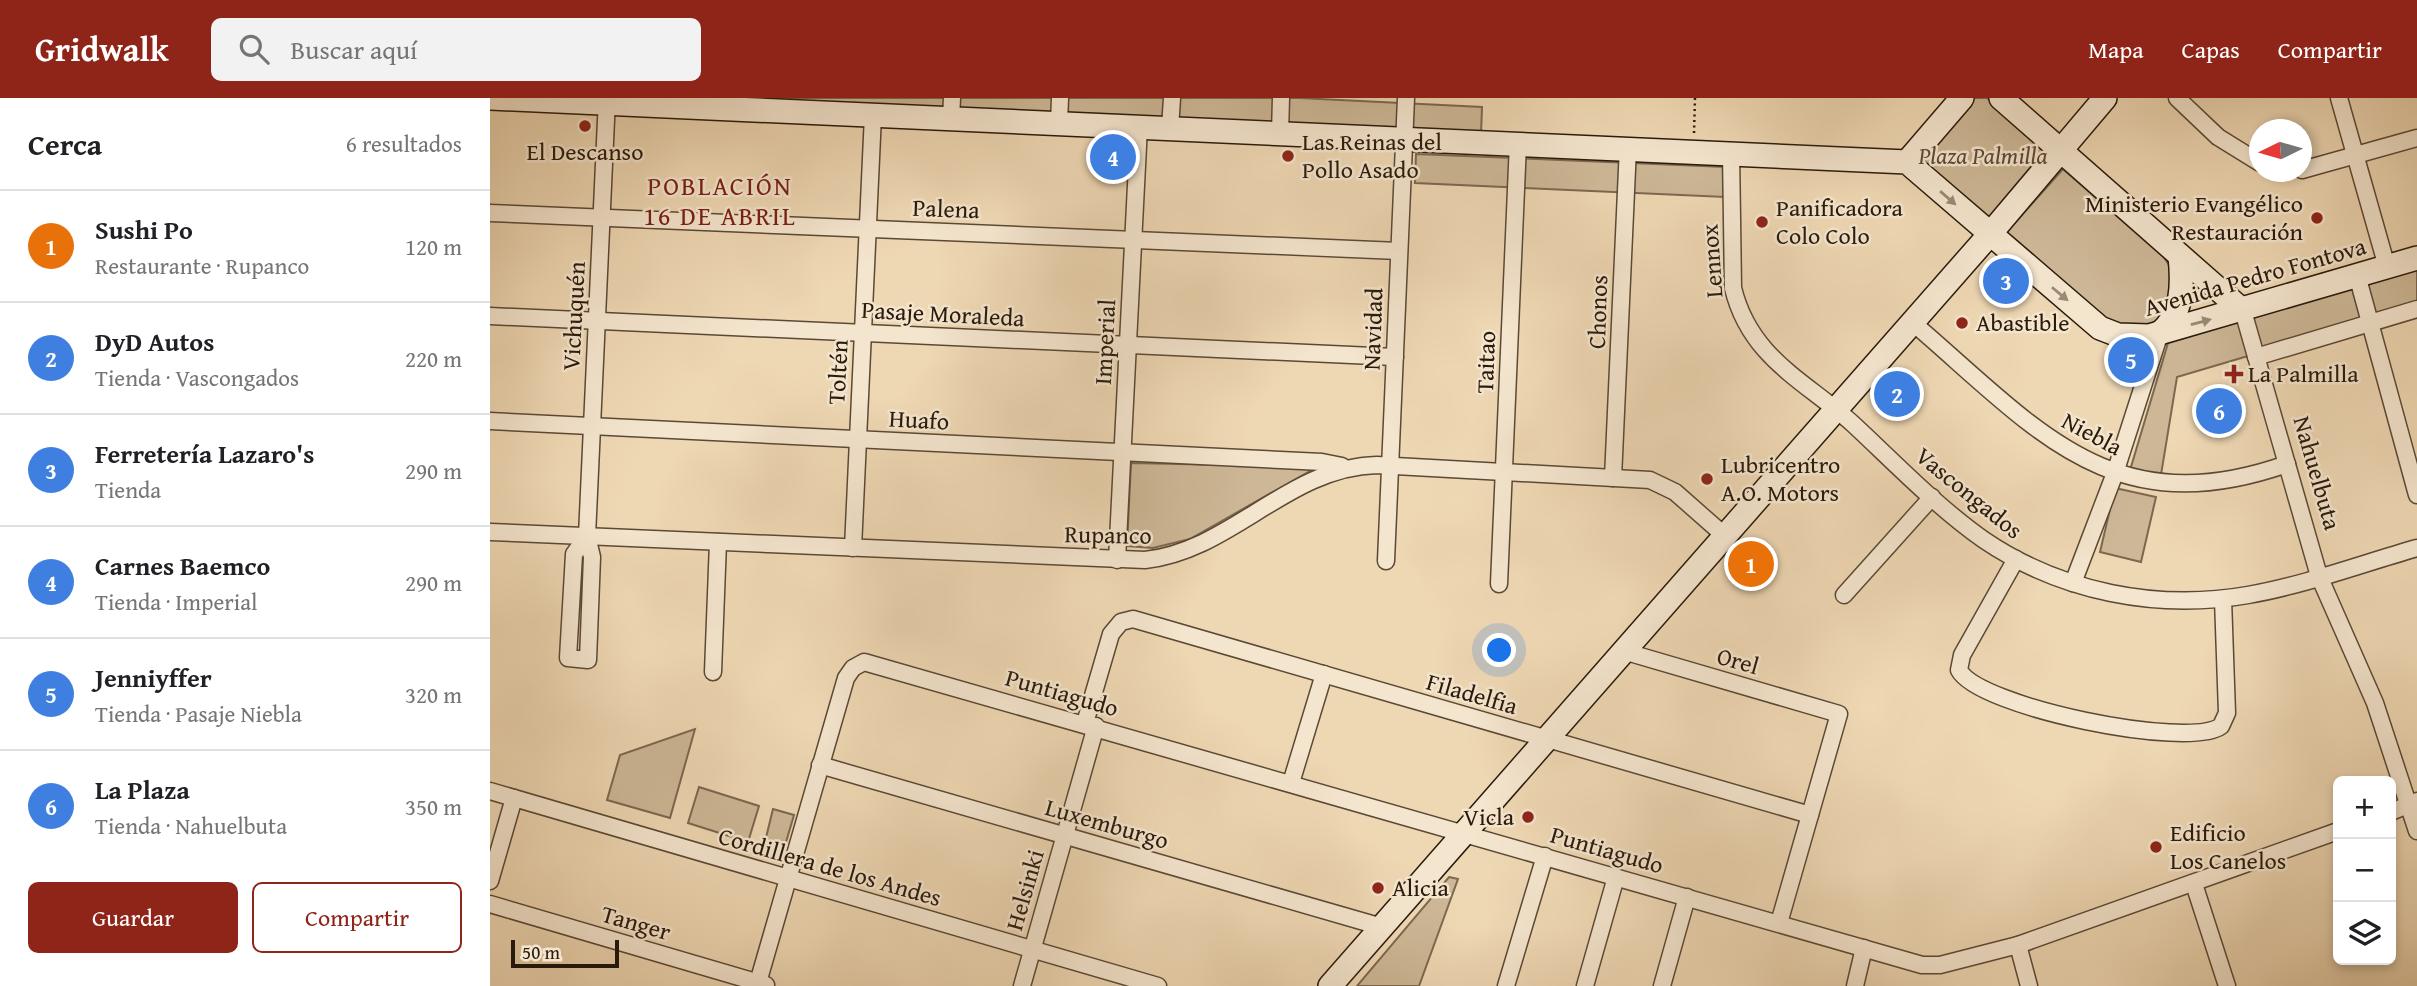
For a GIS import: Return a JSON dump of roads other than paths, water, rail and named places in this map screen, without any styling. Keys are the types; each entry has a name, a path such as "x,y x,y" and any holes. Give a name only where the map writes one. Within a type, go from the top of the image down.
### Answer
{"main road":[{"path":"490,98 844,106 873,115 951,108 1059,123 1693,150 1907,162 1962,98"},
{"path":"2001,98 2243,311"},
{"path":"1330,986 1990,234 2105,98"},
{"name":"Avenida Pedro Fontova","path":"1907,162 2100,328 2128,337 2160,333 2243,311 2417,258"},
{"path":"2160,333 2173,319 2178,305 2180,256"}],"street":[{"path":"1059,123 1060,98"},
{"path":"1170,128 1172,98"},
{"path":"1280,133 1281,98"},
{"name":"Navidad","path":"1386,561 1406,98"},
{"path":"2177,98 2218,137 2249,157"},
{"path":"2339,98 2387,267"},
{"name":"Vichuquén","path":"587,536 574,554 568,658 588,660 593,557 587,536 606,101"},
{"name":"Toltén","path":"853,548 873,115"},
{"name":"Imperial","path":"1116,560 1139,126"},
{"path":"2312,167 2417,138"},
{"name":"Taitao","path":"1499,584 1518,143"},
{"name":"Chonos","path":"1614,478 1628,148"},
{"name":"Lennox","path":"1731,152 1730,256 1737,305 1756,341 1775,362 1836,409"},
{"name":"Palena","path":"490,213 1399,251"},
{"path":"2357,275 2417,495"},
{"path":"2256,357 2417,309"},
{"name":"Nahuelbuta","path":"2243,311 2319,576 2375,703 2413,803 2417,831"},
{"name":"Pasaje Moraleda","path":"490,316 1395,358"},
{"name":"Niebla","path":"1912,322 2056,445 2115,473 2149,482 2191,485 2234,480 2287,464"},
{"path":"2073,583 2115,473 2160,333"},
{"name":"Vascongados","path":"1836,409 1932,497 1982,538 2016,559 2073,583 2152,600 2223,599 2271,591 2417,548"},
{"name":"Huafo","path":"490,421 1322,462 1344,467"},
{"name":"Rupanco","path":"490,532 1116,560 1158,559 1195,548 1305,483 1344,467 1390,466 1661,483 1725,536"},
{"path":"1844,595 1932,497"},
{"path":"713,672 718,542"},
{"path":"2016,559 1962,656 1959,665 1961,674 1967,680 2014,702 2088,722 2208,732 2221,726 2227,713 2223,599"},
{"name":"Filadelfia","path":"1121,622 1139,621 1810,815"},
{"name":"Helsinki","path":"1022,986 1065,835 1111,634 1121,622"},
{"name":"Orel","path":"1623,651 1839,713 1810,815"},
{"name":"Puntiagudo","path":"820,765 846,678 858,664 877,663 1928,966 2018,945 2333,833"},
{"path":"1291,783 1324,674"},
{"path":"761,985 787,878 820,765"},
{"name":"Luxemburgo","path":"820,765 1382,927"},
{"name":"Cordillera de los Andes","path":"490,792 1158,986"},
{"path":"490,881 514,799"},
{"path":"2396,810 2413,803"},
{"path":"1779,923 1810,815"},
{"path":"1506,986 1545,856"},
{"path":"1585,986 1616,877"},
{"path":"2194,884 2227,986"},
{"path":"1662,986 1687,897"},
{"name":"Tanger","path":"490,904 761,985"},
{"path":"2018,945 2029,986"},
{"path":"1855,986 1864,948"}],"place":[{"name":"El Descanso","path":"585,126"},
{"name":"Las Reinas del Pollo Asado","path":"1288,156"},
{"name":"Carnes Baemco","path":"1113,157"},
{"name":"Ministerio Evangélico Restauración","path":"2317,218"},
{"name":"Panificadora Colo Colo","path":"1762,222"},
{"name":"Ferretería Lazaro's","path":"2006,281"},
{"name":"Abastible","path":"1962,323"},
{"name":"Jenniyffer","path":"2131,360"},
{"name":"La Palmilla","path":"2234,374"},
{"name":"DyD Autos","path":"1897,394"},
{"name":"La Plaza","path":"2219,411"},
{"name":"Lubricentro A.O. Motors","path":"1707,479"},
{"name":"Sushi Po","path":"1751,564"},
{"name":"Vicla","path":"1528,817"},
{"name":"Edificio Los Canelos","path":"2156,847"},
{"name":"Alicia","path":"1378,888"}],"district":[{"name":"POBLACIÓN 16 DE ABRIL","path":"720,201"}],"park label":[{"name":"Plaza Palmilla","path":"1983,156"}]}
